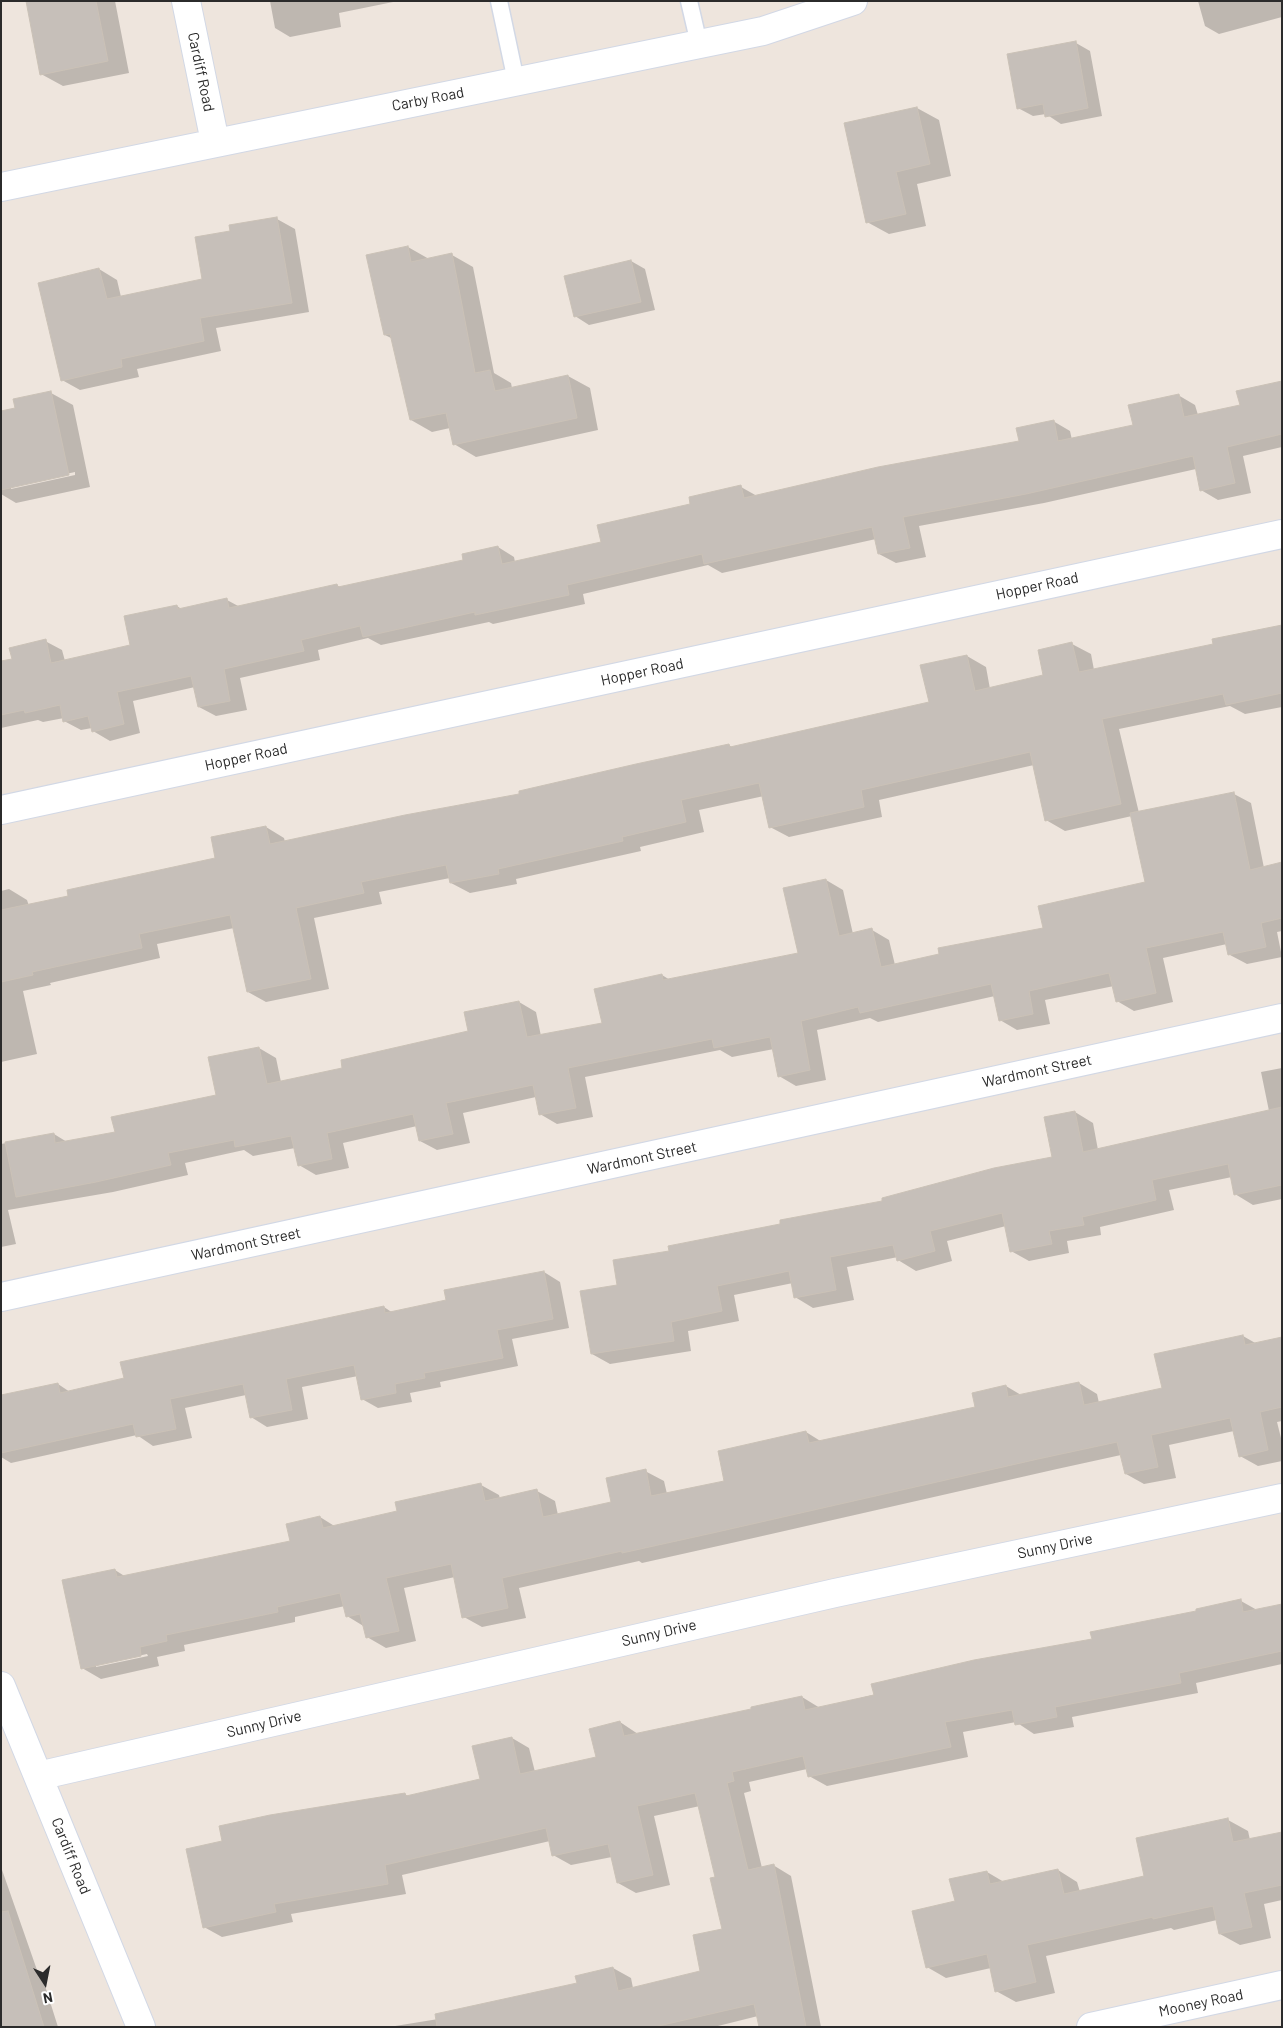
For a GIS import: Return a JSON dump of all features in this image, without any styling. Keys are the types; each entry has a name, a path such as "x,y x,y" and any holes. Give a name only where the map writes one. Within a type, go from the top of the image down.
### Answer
{"street":[{"name":"Cardiff Road","path":"186,1 215,142"},
{"name":"Carby Road","path":"1,187 763,31 853,1"},
{"name":"Hopper Road","path":"1,810 1282,534"},
{"name":"Wardmont Street","path":"1,1297 1282,1018"},
{"name":"Sunny Drive","path":"38,1776 835,1593 1282,1498"},
{"name":"Cardiff Road","path":"1,1686 141,2027"},
{"name":"Mooney Road","path":"1091,2027 1282,1985"}],"lane":[{"path":"499,1 516,81"},
{"path":"689,1 699,44"}],"building":[{"path":"26,1 96,1 108,61 40,75"},
{"path":"1076,41 1088,108 1045,117 1043,104 1017,109 1007,54"},
{"path":"917,107 930,164 896,172 906,214 866,223 844,123"},
{"path":"277,217 292,303 200,318 204,341 121,359 122,367 61,381 38,283 99,268 107,299 202,279 195,237 230,231 229,225"},
{"path":"408,246 411,262 452,253 475,373 490,370 495,391 568,375 577,418 453,445 446,413 410,420 390,334 384,335 366,255"},
{"path":"631,260 641,302 574,317 564,276"},
{"path":"1282,381 1282,434 1227,447 1235,483 1200,491 1193,456 1026,494 903,517 910,548 878,554 872,527 704,564 702,554 567,585 569,595 475,615 475,612 363,637 360,626 301,640 304,651 224,669 230,701 198,707 191,676 117,692 124,724 92,732 88,716 63,722 60,705 25,713 24,710 1,715 1,661 12,659 9,648 46,639 51,663 130,645 124,616 177,605 178,609 227,598 229,608 337,584 338,587 463,560 462,554 498,546 502,564 601,542 597,525 690,504 689,497 741,485 744,498 878,467 1019,441 1016,428 1054,420 1058,441 1133,425 1128,405 1179,394 1184,417 1240,405 1236,391"},
{"path":"51,391 69,475 1,490 1,411 15,408 13,399"},
{"path":"1282,625 1282,693 1226,705 1223,694 1102,719 1121,804 1045,821 1030,752 861,790 864,807 769,828 759,783 681,800 686,822 622,837 623,841 498,869 499,874 450,883 446,865 361,882 364,893 296,908 311,979 247,992 230,915 139,934 142,948 32,972 33,975 1,982 1,910 68,896 67,890 215,858 211,837 266,826 270,844 405,815 519,794 519,791 636,764 729,744 730,747 929,702 920,665 967,655 975,691 1043,675 1038,650 1072,642 1079,672 1213,644 1212,639"},
{"path":"1234,792 1250,870 1282,862 1282,918 1261,923 1266,947 1228,955 1223,932 1146,948 1156,993 1116,1002 1109,973 1029,991 1033,1014 999,1021 991,984 860,1013 858,1007 801,1021 810,1070 778,1077 770,1037 714,1048 712,1039 568,1068 576,1108 539,1115 533,1085 446,1103 453,1134 419,1141 413,1114 327,1133 332,1159 298,1166 291,1136 235,1147 234,1140 168,1153 171,1165 16,1197 5,1142 54,1133 55,1143 115,1132 111,1117 216,1095 208,1057 259,1047 267,1084 342,1068 341,1060 468,1031 464,1012 519,1001 527,1037 602,1023 594,989 662,974 663,980 798,953 783,888 826,879 839,936 872,928 881,967 939,954 938,948 1043,928 1038,906 1145,882 1130,813"},
{"path":"1282,1107 1282,1185 1234,1195 1228,1164 1152,1180 1156,1200 1082,1217 1084,1225 1049,1231 1052,1244 1010,1252 1002,1213 930,1231 935,1251 897,1261 893,1245 830,1257 836,1290 794,1298 789,1271 717,1286 722,1311 671,1322 674,1341 591,1354 580,1291 617,1285 613,1260 669,1251 668,1246 780,1224 780,1220 882,1201 882,1198 994,1168 1052,1157 1044,1117 1075,1111 1083,1152"},
{"path":"544,1271 553,1319 497,1330 503,1358 424,1373 425,1378 395,1384 396,1393 361,1400 354,1365 286,1379 292,1410 250,1418 243,1384 170,1399 176,1429 136,1437 133,1424 1,1453 1,1395 58,1383 60,1393 124,1378 120,1362 384,1306 385,1313 446,1300 444,1290"},
{"path":"1243,1335 1245,1345 1282,1337 1282,1407 1260,1412 1268,1450 1239,1457 1230,1418 1151,1435 1158,1467 1125,1474 1117,1442 1038,1459 717,1532 502,1578 508,1608 462,1618 451,1564 386,1578 399,1631 366,1638 360,1614 346,1617 340,1593 277,1607 278,1612 166,1635 167,1641 140,1647 141,1656 81,1669 62,1580 115,1569 117,1577 290,1541 286,1524 320,1516 323,1528 397,1511 395,1502 481,1483 485,1501 537,1489 543,1517 611,1502 606,1478 646,1469 651,1496 724,1481 718,1451 806,1431 809,1443 975,1407 972,1393 1006,1385 1008,1397 1079,1382 1084,1405 1162,1388 1154,1354"},
{"path":"1241,1599 1243,1612 1282,1604 1282,1651 1179,1673 1181,1683 1055,1707 1057,1717 1015,1725 1012,1710 945,1722 951,1747 808,1777 803,1756 732,1772 734,1781 727,1783 748,1870 774,1864 806,2027 759,2027 754,2004 654,2027 437,2027 435,2014 577,1983 575,1976 613,1967 618,1991 700,1971 693,1935 722,1929 710,1878 715,1877 695,1793 637,1806 653,1875 617,1883 608,1844 552,1856 546,1828 385,1865 388,1884 274,1904 276,1912 203,1928 186,1849 222,1841 219,1826 270,1815 405,1793 406,1796 480,1779 472,1746 512,1737 520,1774 596,1757 589,1729 620,1721 624,1736 751,1709 751,1707 802,1696 805,1710 874,1695 871,1684 974,1660 1092,1639 1090,1632 1196,1611 1196,1609"},
{"path":"1228,1818 1233,1842 1282,1832 1282,1885 1244,1893 1252,1927 1219,1934 1213,1906 1153,1919 1153,1917 1027,1945 1036,1982 995,1992 987,1954 926,1968 912,1911 955,1901 949,1879 987,1871 990,1884 1058,1869 1064,1894 1144,1876 1136,1838"},
{"path":"8,1911 44,2027 1,2027 1,1912"}]}
